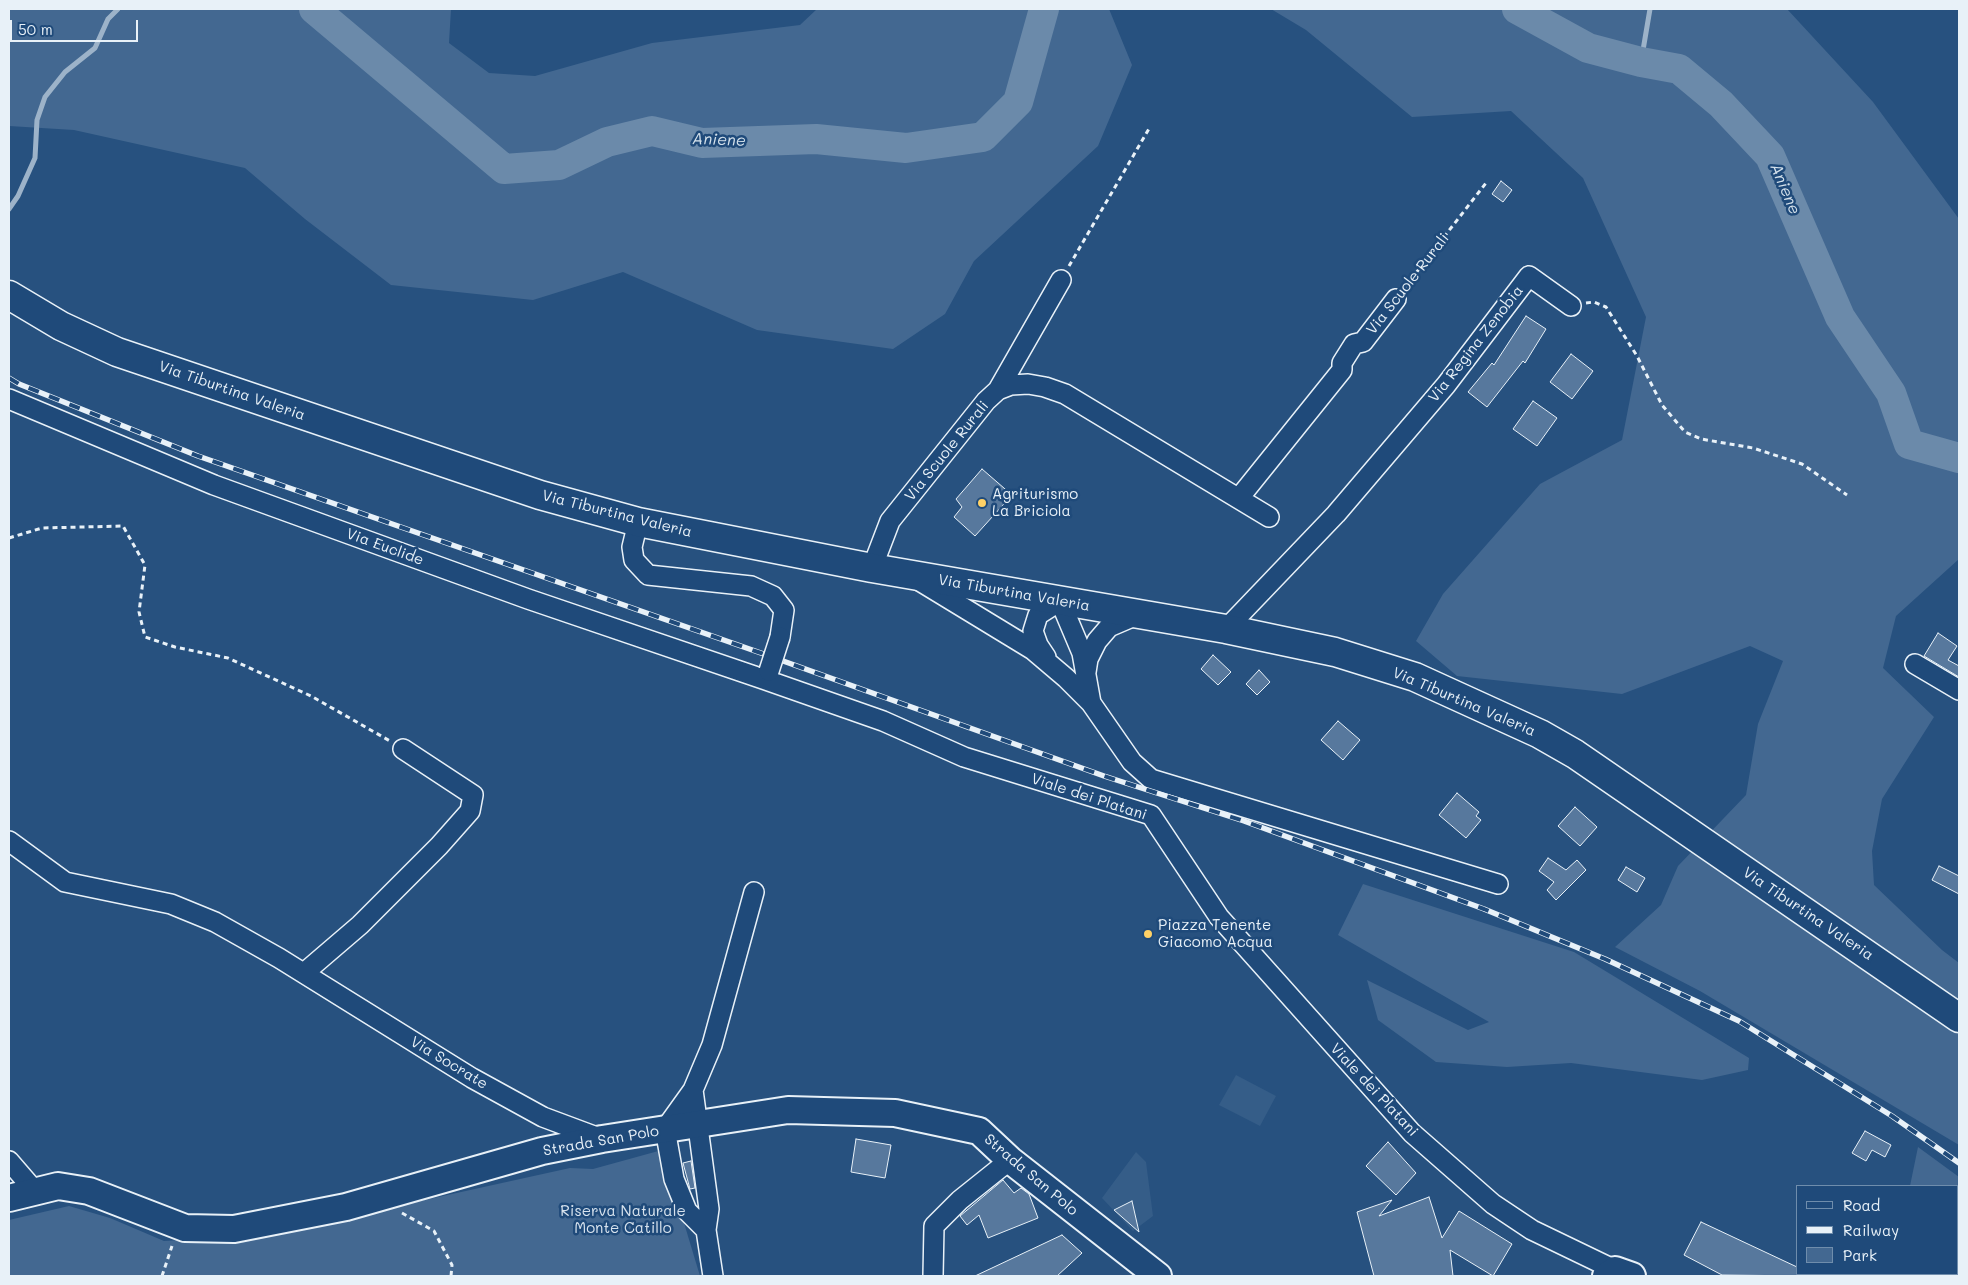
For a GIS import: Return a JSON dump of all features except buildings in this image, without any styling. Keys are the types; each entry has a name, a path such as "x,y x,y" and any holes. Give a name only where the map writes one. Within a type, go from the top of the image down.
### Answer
{"main road":[{"name":"Via Tiburtina Valeria","path":"9,295 60,326 117,352 540,495 638,522 908,575 1226,629 1335,652 1414,677 1540,734 1575,754 1959,1018"}],"street":[{"name":"Via Regina Zenobia","path":"1226,629 1336,514 1446,385 1529,276 1571,306"},
{"path":"998,390 1061,280"},
{"name":"Via Scuole Rurali","path":"1239,498 1342,370 1342,362 1354,344 1363,342 1396,299"},
{"name":"Via Scuole Rurali","path":"872,568 890,521 986,401 998,390 1011,385 1028,384 1045,387 1065,394 1269,517"},
{"name":"Via Euclide","path":"9,399 214,486 528,599 768,676"},
{"path":"638,522 632,547 634,560 648,575 751,586 773,596 784,610 780,637 768,676"},
{"path":"908,575 985,619 1033,650 1091,703 1132,762 1151,779 1498,884"},
{"path":"1053,667 1038,645 1033,631 1038,615 1060,601 1082,653 1091,703"},
{"path":"1085,675 1088,659 1103,634 1109,628 1137,615"},
{"path":"1915,664 1959,690"},
{"name":"Viale dei Platani","path":"768,676 883,721 964,757 1151,814 1219,917 1412,1133 1493,1204 1532,1230 1617,1274"},
{"path":"304,973 360,925 439,846 470,811 472,795 404,748"},
{"name":"Via Socrate","path":"9,841 65,882 171,904 215,922 304,973 472,1078 543,1117 602,1138"},
{"path":"706,1230 687,1210 674,1179 666,1129 693,1090 712,1045 754,892"},
{"path":"693,1090 696,1125 709,1209 706,1230 714,1276"},
{"name":"Strada San Polo","path":"9,1198 34,1190 58,1186 89,1191 185,1228 234,1229 346,1207 542,1151 602,1138 788,1110 894,1113 979,1131 1010,1160 1158,1276"},
{"path":"933,1276 934,1226 960,1200 1010,1160"},
{"path":"9,1161 34,1190"}],"path":[{"path":"1061,280 1150,128"},
{"name":"Via Scuole Rurali","path":"1396,299 1486,183"},
{"path":"1571,306 1594,302 1606,307 1637,356 1662,405 1686,432 1701,439 1753,448 1802,464 1847,495"},
{"path":"9,538 42,528 124,526 144,565 139,612 145,637 175,647 228,658 311,696 404,748"},
{"path":"374,1199 434,1231 452,1265 451,1276"},
{"path":"162,1276 180,1226"}],"shaded area":[{"path":"1236,1075 1276,1096 1260,1126 1219,1105"},
{"path":"1136,1152 1146,1162 1153,1216 1133,1231 1102,1198"}],"green space":[{"path":"9,9 451,9 449,43 489,73 535,76 652,43 800,25 817,9 1109,9 1132,65 1098,146 974,261 945,314 893,349 757,330 623,272 533,300 391,285 305,219 245,168 74,130 9,126"},
{"path":"1271,9 1787,9 1873,102 1959,219 1959,559 1896,616 1883,668 1934,717 1882,799 1872,851 1874,885 1942,950 1959,963 1959,1145 1700,991 1615,947 1661,905 1678,866 1746,795 1758,724 1783,661 1750,646 1622,694 1457,676 1416,641 1443,594 1540,484 1622,440 1646,317 1583,178 1511,111 1412,117 1306,30"},
{"path":"1363,884 1574,952 1749,1058 1748,1070 1702,1080 1571,1063 1507,1067 1436,1062 1378,1020 1367,980 1468,1030 1489,1022 1338,935"},
{"path":"1918,1147 1959,1177 1959,1276 1934,1275 1958,1275 1958,1185 1910,1185"},
{"name":"Riserva Naturale Monte Catillo","path":"662,1150 700,1276 9,1276 9,1220 69,1206 110,1218 164,1241 266,1235 570,1168 593,1169"}],"waterway":[{"path":"9,209 18,196 35,158 37,120 45,97 65,72 95,48 108,19 118,9"},
{"name":"Aniene","path":"314,9 504,169 559,165 607,142 652,131 702,143 816,139 906,148 983,137 1018,102 1044,9"},
{"name":"Aniene","path":"1517,9 1588,48 1641,62 1679,69 1721,104 1770,156 1840,317 1891,393 1909,444 1959,458"},
{"path":"1641,62 1650,9"}],"railway":[{"path":"9,378 19,384 198,456 758,652 1104,776 1244,821 1484,909 1605,959 1739,1021 1892,1116 1959,1163"}],"place":[{"name":"Agriturismo La Briciola","path":"982,503"},
{"name":"Piazza Tenente Giacomo Acqua","path":"1148,934"}]}
